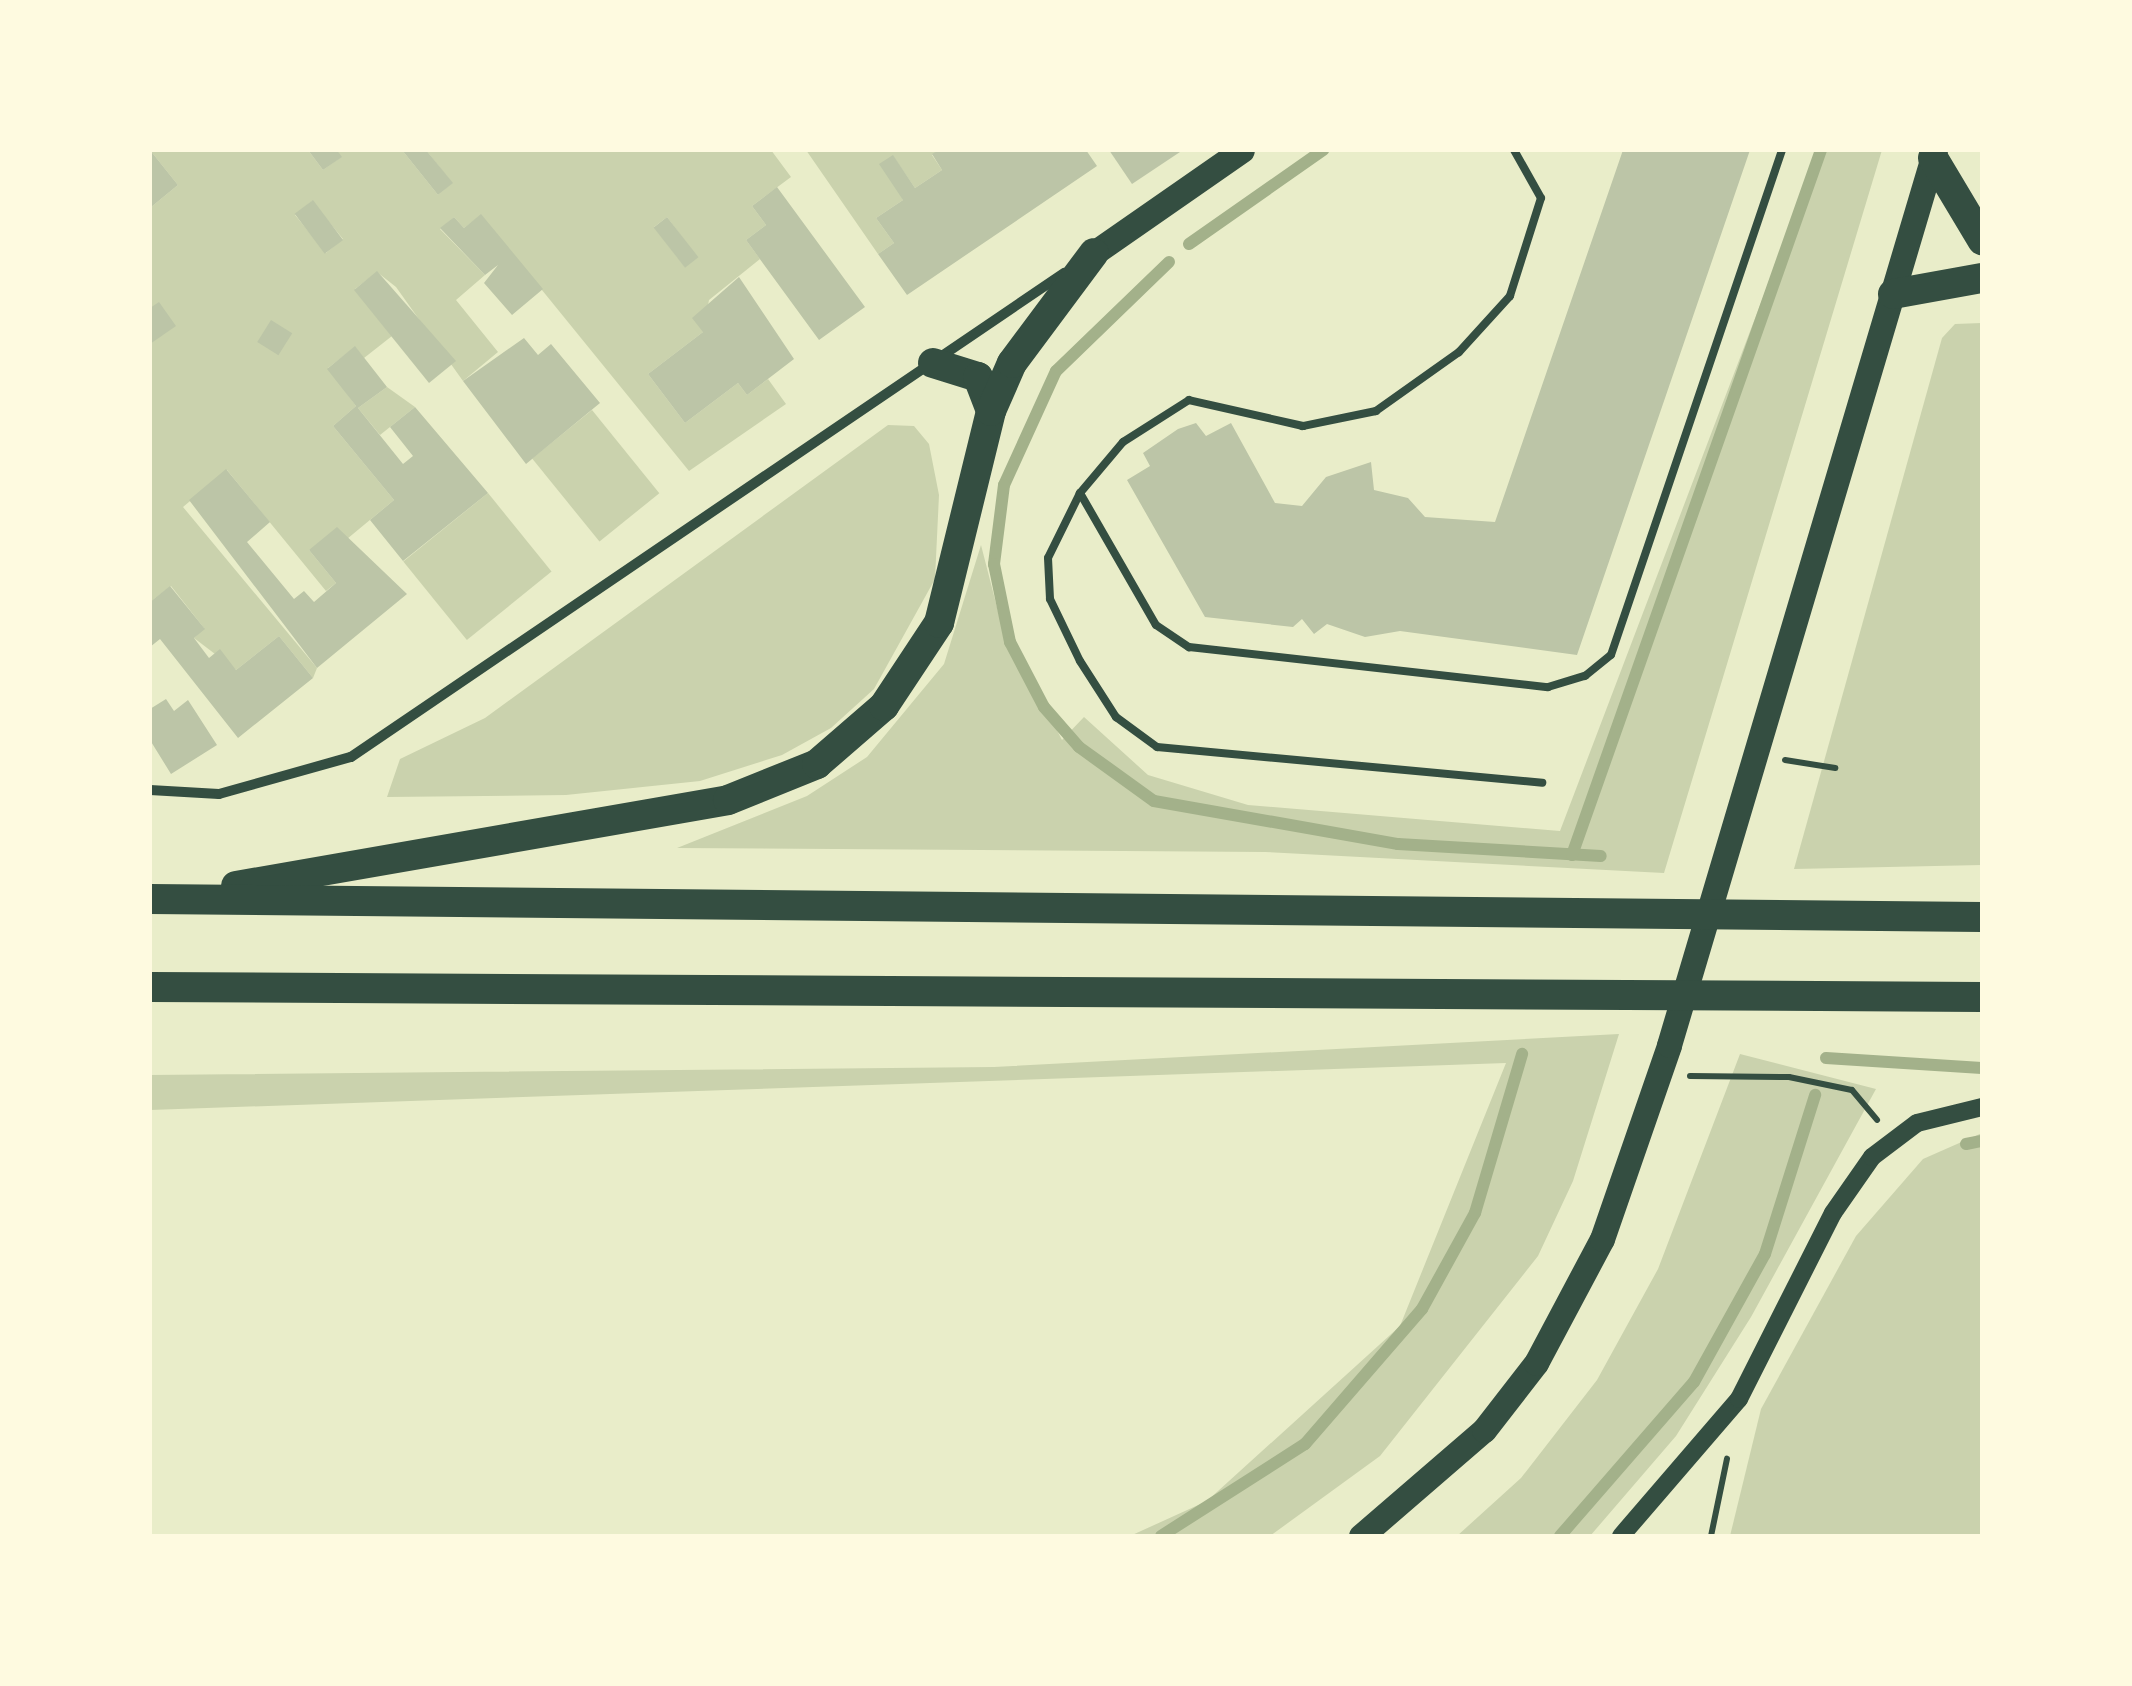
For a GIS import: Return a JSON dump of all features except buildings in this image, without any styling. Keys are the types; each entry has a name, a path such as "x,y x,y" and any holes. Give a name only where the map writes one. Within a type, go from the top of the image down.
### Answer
{"highway":[{"path":"1934,154 1982,240"},
{"path":"156,899 728,800 818,764 884,706 939,623 991,410 1012,363 1094,252"},
{"path":"1894,294 1982,278"},
{"path":"933,363 978,376 991,410"},
{"path":"156,899 1982,917"},
{"path":"150,987 1982,996"}],"main road":[{"path":"1094,252 1242,150"},
{"path":"1361,1536 1484,1430 1536,1363 1602,1238 1669,1044 1934,154"}],"street":[{"path":"150,790 219,794 351,757 1094,252"},
{"path":"1621,1536 1739,1399 1833,1212 1894,1141 1917,1123 1982,1106"}],"lane":[{"path":"1514,150 1540,198 1510,296 1419,385 1376,411 1302,426 1190,400 1123,442 1080,493 1048,558 1050,599 1116,717 1157,746 1542,783"},
{"path":"1080,493 1156,625 1189,647 1548,687 1585,676 1610,654 1782,150"}],"path":[{"path":"1754,755 1835,768"},
{"path":"1659,1076 1789,1077 1852,1090 1894,1141"},
{"path":"1711,1536 1739,1399"}],"green space":[{"path":"150,150 308,150 323,170 341,157 337,150 402,150 438,195 452,183 426,150 771,150 791,177 752,206 766,225 746,240 760,259 709,300 703,332 648,374 685,423 738,383 747,395 768,379 786,404 689,471 481,215 464,228 454,217 440,229 485,275 456,300 498,352 463,381 396,287 377,272 355,289 392,336 364,358 355,347 328,368 356,406 333,426 394,500 347,539 309,550 336,583 326,591 227,470 183,507 317,668 313,678 279,636 236,670 194,638 204,628 171,586 150,602 150,208 178,185","holes":["312,201 343,239 326,253 295,215","667,217 697,257 685,267 654,227"]},
{"path":"806,150 939,150 932,155 942,170 915,188 893,156 903,200 876,218 894,243 878,254"},
{"path":"1819,150 1882,150 1664,873 1265,852 677,848 807,796 867,757 944,664 981,545 1000,619 1062,740 1084,717 1148,775 1248,805 1560,831"},
{"path":"1982,323 1982,865 1794,869 1942,338 1955,324"},
{"path":"387,387 415,407 380,435 358,408"},
{"path":"592,410 659,493 599,542 532,458"},
{"path":"888,425 914,426 929,444 939,495 935,579 874,689 831,728 782,755 700,781 566,795 387,797 400,759 485,718"},
{"path":"488,493 552,571 467,640 403,562"},
{"path":"1619,1034 1573,1181 1538,1256 1380,1456 1270,1536 1130,1536 1207,1501 1400,1326 1506,1063 150,1110 150,1075 994,1067"},
{"path":"1740,1054 1876,1089 1751,1317 1676,1436 1590,1536 1457,1536 1521,1478 1597,1380 1658,1269"},
{"path":"1982,1133 1982,1536 1730,1536 1761,1409 1856,1236 1923,1159"}],"waterway":[{"path":"1189,244 1323,150"},
{"path":"1572,855 1821,150"},
{"path":"1169,262 1056,371 1004,485 994,564 1010,642 1044,707 1079,747 1154,801 1398,844 1601,856"},
{"path":"1161,1536 1305,1444 1422,1309 1475,1213 1522,1054"},
{"path":"1826,1058 1982,1068"},
{"path":"1560,1536 1694,1382 1765,1254 1815,1095"},
{"path":"1966,1144 1982,1141"}]}
